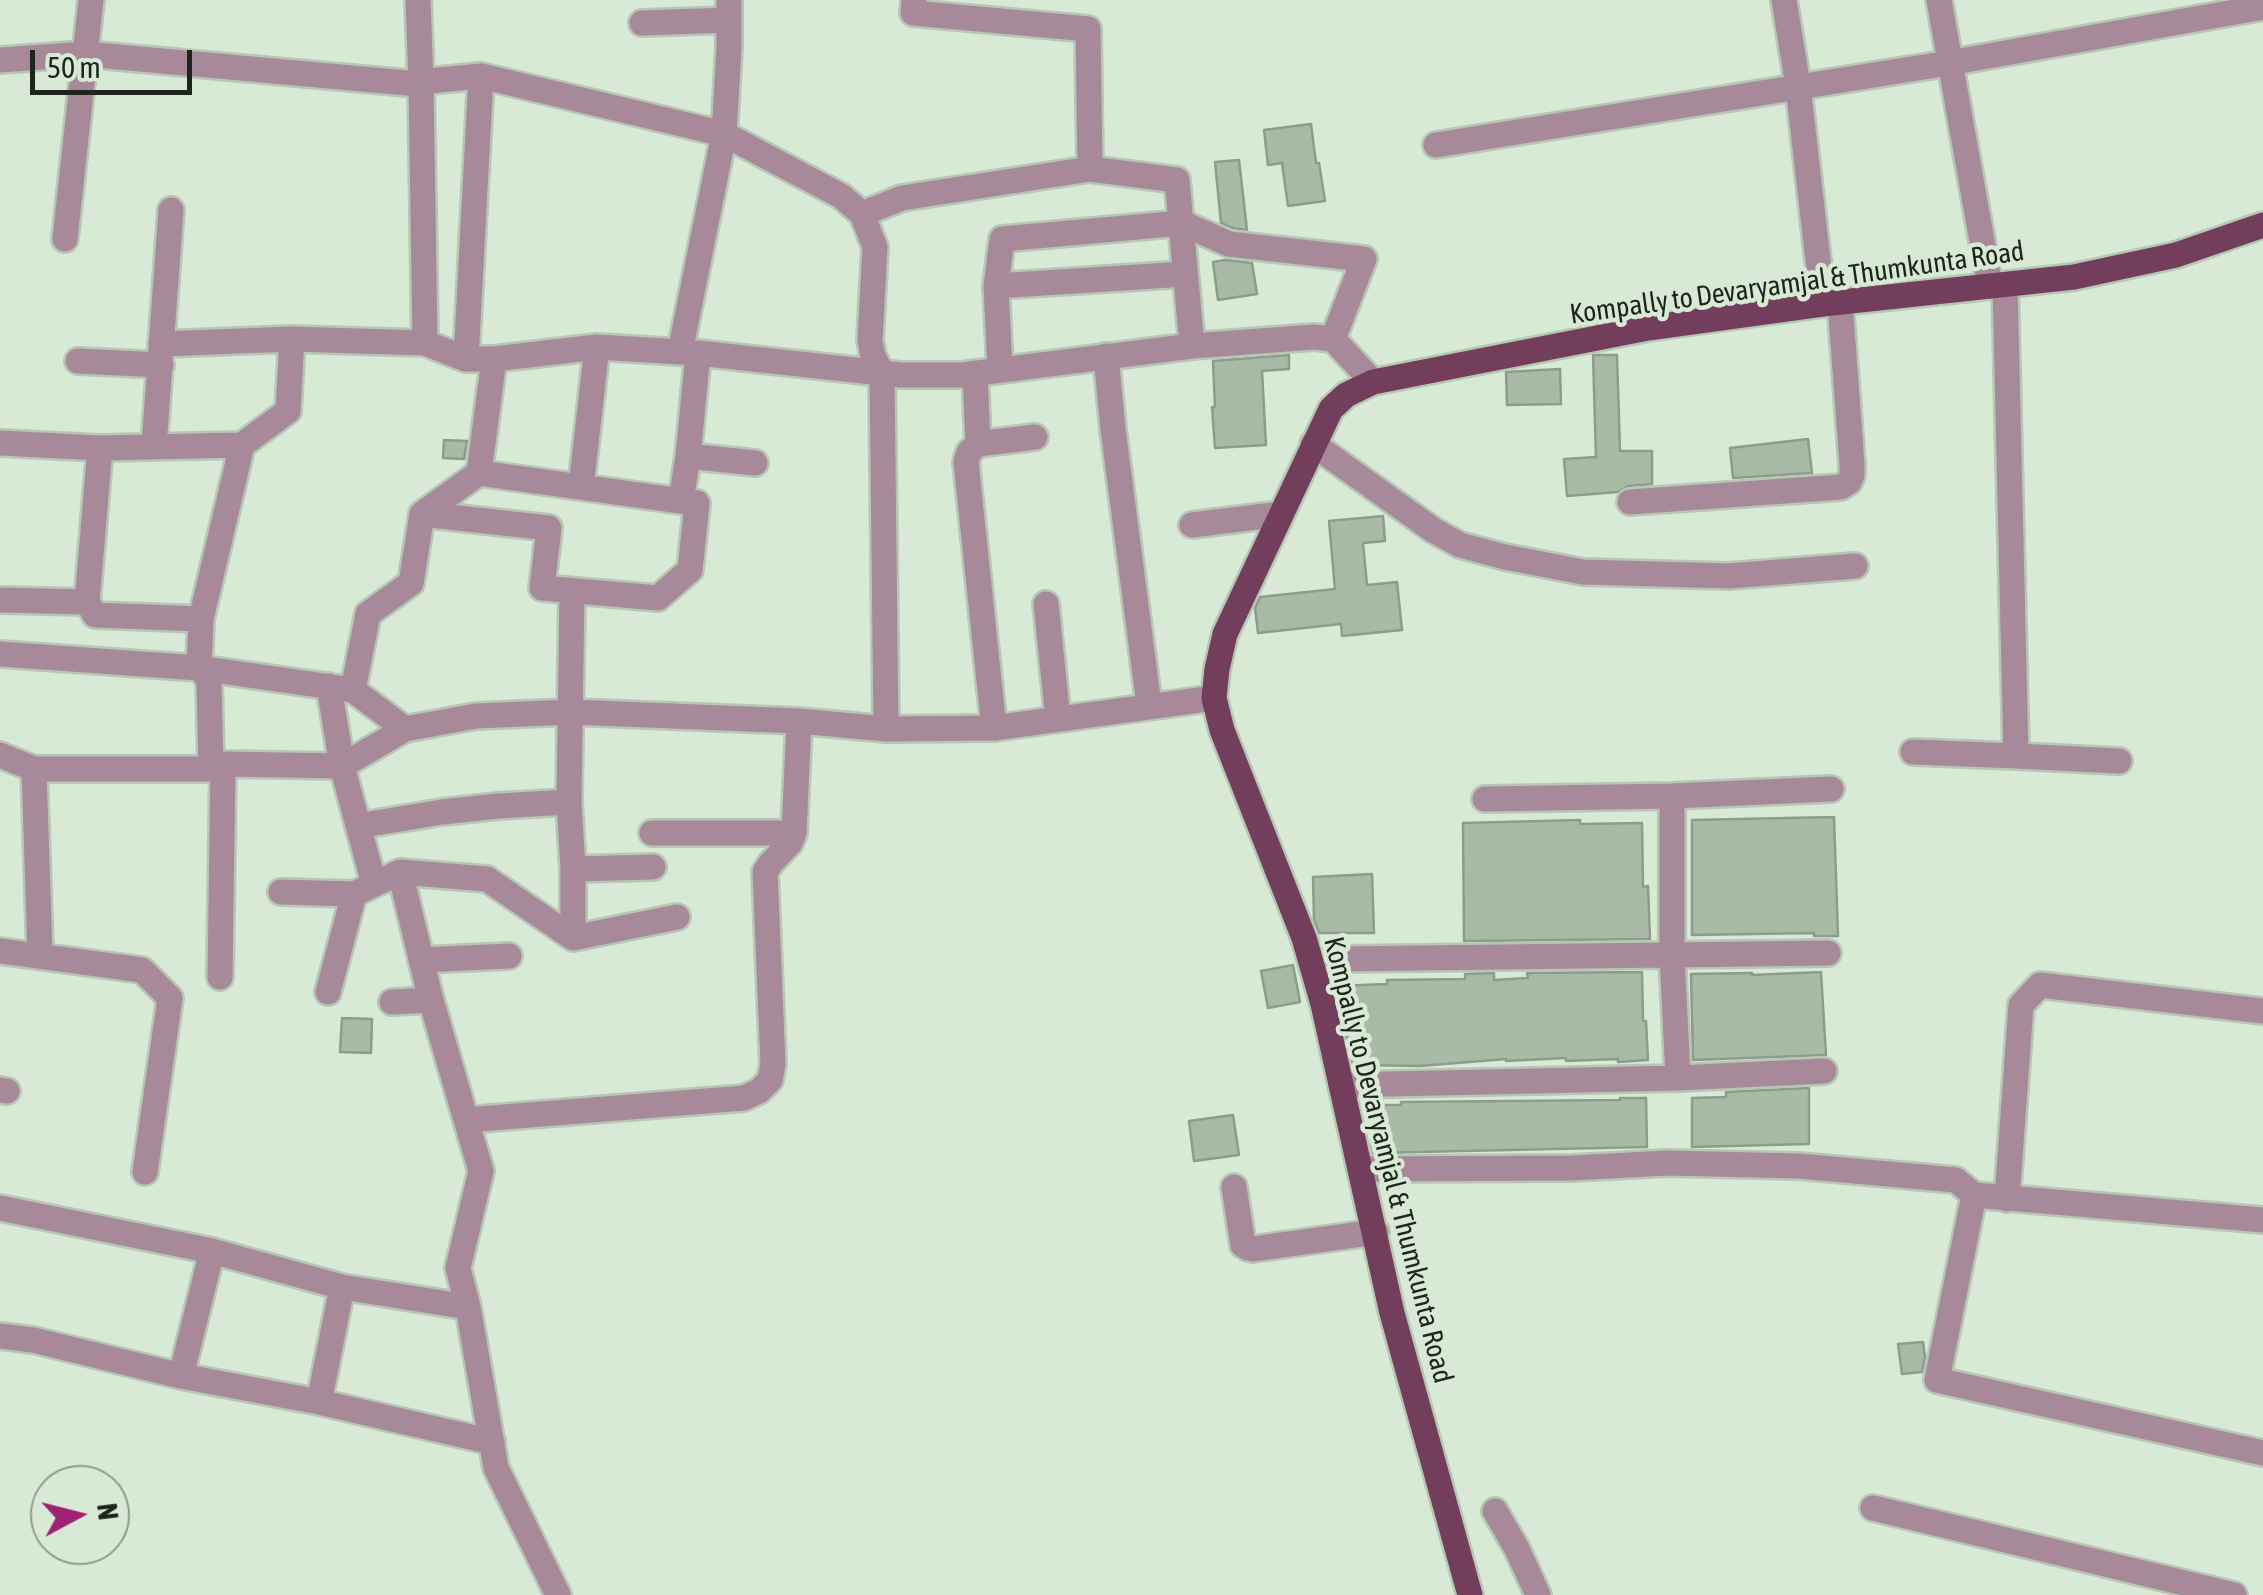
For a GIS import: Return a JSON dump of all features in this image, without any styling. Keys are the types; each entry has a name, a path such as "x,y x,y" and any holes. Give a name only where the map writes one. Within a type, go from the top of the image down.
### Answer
{"main road":[{"name":"Kompally to Devaryamjal & Thumkunta Road","path":"1470,1595 1392,1313 1324,1004 1304,938 1222,730 1214,698 1226,634 1332,409 1346,395 1373,382 1648,328 1831,303 2074,277 2176,255 2263,225"}],"street":[{"path":"65,239 91,0"},
{"path":"418,0 425,343"},
{"path":"914,0 913,13 1088,29 1090,169"},
{"path":"1630,502 1841,486 1852,475 1831,303 1784,0"},
{"path":"1938,0 1997,286 2016,756"},
{"path":"1436,146 1949,63 2263,7"},
{"path":"642,23 728,10 724,134 689,352 688,456 681,501"},
{"path":"0,60 85,54 407,83 480,76 724,134 841,196 862,214 875,247 870,340 882,372 886,729"},
{"path":"466,359 480,76"},
{"path":"862,214 902,198 1090,169 1176,180 1192,346"},
{"path":"154,446 171,210"},
{"path":"978,444 1002,239 1182,223 1229,244 1364,259 1333,339"},
{"path":"996,286 1184,274"},
{"path":"78,361 292,340 425,343 466,359 597,347 689,352 916,375 1314,337 1333,339 1373,382"},
{"path":"0,444 100,448 242,445 288,411 292,340"},
{"path":"580,488 597,347"},
{"path":"1106,356 1150,705"},
{"path":"479,474 494,359"},
{"path":"994,728 966,462 969,452 978,444 1036,437"},
{"path":"1313,444 1432,530 1460,545 1505,557 1582,572 1729,576 1855,566"},
{"path":"198,668 201,619 242,445"},
{"path":"100,448 87,602 95,615 201,619"},
{"path":"688,456 755,463"},
{"path":"328,992 364,889 358,826 342,766 341,688 368,614 410,583 422,514 479,474 696,503 690,570 658,598 542,588 549,528 422,514"},
{"path":"1192,524 1281,514"},
{"path":"572,591 569,802 573,938"},
{"path":"0,600 87,602"},
{"path":"1046,604 1058,719"},
{"path":"0,654 198,668 341,688 404,728"},
{"path":"198,668 209,678 217,766 220,976"},
{"path":"0,755 34,769 342,766 404,728 476,716 571,712 799,721 886,729 994,728 1214,698"},
{"path":"466,1120 744,1098 760,1091 770,1080 774,1064 766,872 790,843 794,832 799,721"},
{"path":"1913,752 2119,761"},
{"path":"34,769 40,955"},
{"path":"1485,799 1831,788"},
{"path":"1672,796 1672,955 1678,1078"},
{"path":"358,826 442,812 569,802"},
{"path":"652,833 794,832"},
{"path":"573,869 652,866"},
{"path":"400,872 431,1000 481,1172 458,1268 496,1468 558,1595"},
{"path":"281,892 364,889 400,872 487,878 573,938 678,917"},
{"path":"0,951 142,970 170,998 145,1172"},
{"path":"1338,959 1828,952"},
{"path":"421,960 508,956"},
{"path":"2007,1199 2022,1005 2040,985 2263,1011"},
{"path":"392,1002 431,1000"},
{"path":"1341,1085 1824,1071"},
{"path":"1361,1169 1572,1168 1667,1163 1798,1166 1956,1180 1974,1195 2007,1199 2263,1220"},
{"path":"1234,1187 1243,1244 1248,1248 1376,1232"},
{"path":"1974,1195 1937,1380 2263,1453"},
{"path":"0,1208 212,1251 342,1288 468,1308"},
{"path":"181,1376 212,1251"},
{"path":"319,1402 342,1288"},
{"path":"0,1336 33,1340 181,1376 319,1402 492,1442"},
{"path":"1873,1508 2234,1595"},
{"path":"1495,1511 1518,1549 1538,1595"}],"building":[{"path":"1311,124 1325,201 1288,206 1282,163 1268,165 1264,130"},
{"path":"1239,160 1247,230 1221,223 1215,162"},
{"path":"1213,262 1252,263 1257,294 1218,300"},
{"path":"1289,355 1289,369 1262,371 1266,445 1215,448 1213,361"},
{"path":"1593,355 1617,355 1620,451 1652,451 1652,484 1628,486 1618,492 1567,496 1564,459 1596,457"},
{"path":"1560,369 1561,404 1507,405 1506,372"},
{"path":"1808,439 1812,473 1733,478 1730,448"},
{"path":"444,440 467,441 464,459 443,458"},
{"path":"1383,516 1385,541 1363,543 1367,585 1397,582 1402,630 1342,636 1341,624 1258,633 1255,608 1260,597 1335,589 1329,521"},
{"path":"1834,817 1838,936 1692,935 1692,820"},
{"path":"1580,820 1580,824 1642,823 1643,887 1648,886 1650,939 1464,941 1463,823"},
{"path":"1372,874 1374,933 1319,933 1314,920 1313,877"},
{"path":"1293,965 1300,1002 1268,1008 1261,971"},
{"path":"1642,972 1648,1060 1618,1062 1566,1058 1420,1066 1353,1065 1335,986 1387,984 1387,980 1465,979 1465,974 1494,973 1494,980 1528,978 1527,973"},
{"path":"1821,972 1826,1055 1693,1060 1691,974"},
{"path":"342,1018 372,1019 371,1053 340,1052"},
{"path":"1809,1088 1809,1144 1692,1147 1692,1098 1726,1097 1726,1092"},
{"path":"1646,1098 1647,1147 1373,1153 1371,1144 1371,1105"},
{"path":"1233,1115 1239,1155 1194,1161 1189,1121"},
{"path":"1923,1342 1922,1372 1902,1374 1898,1344"}]}
